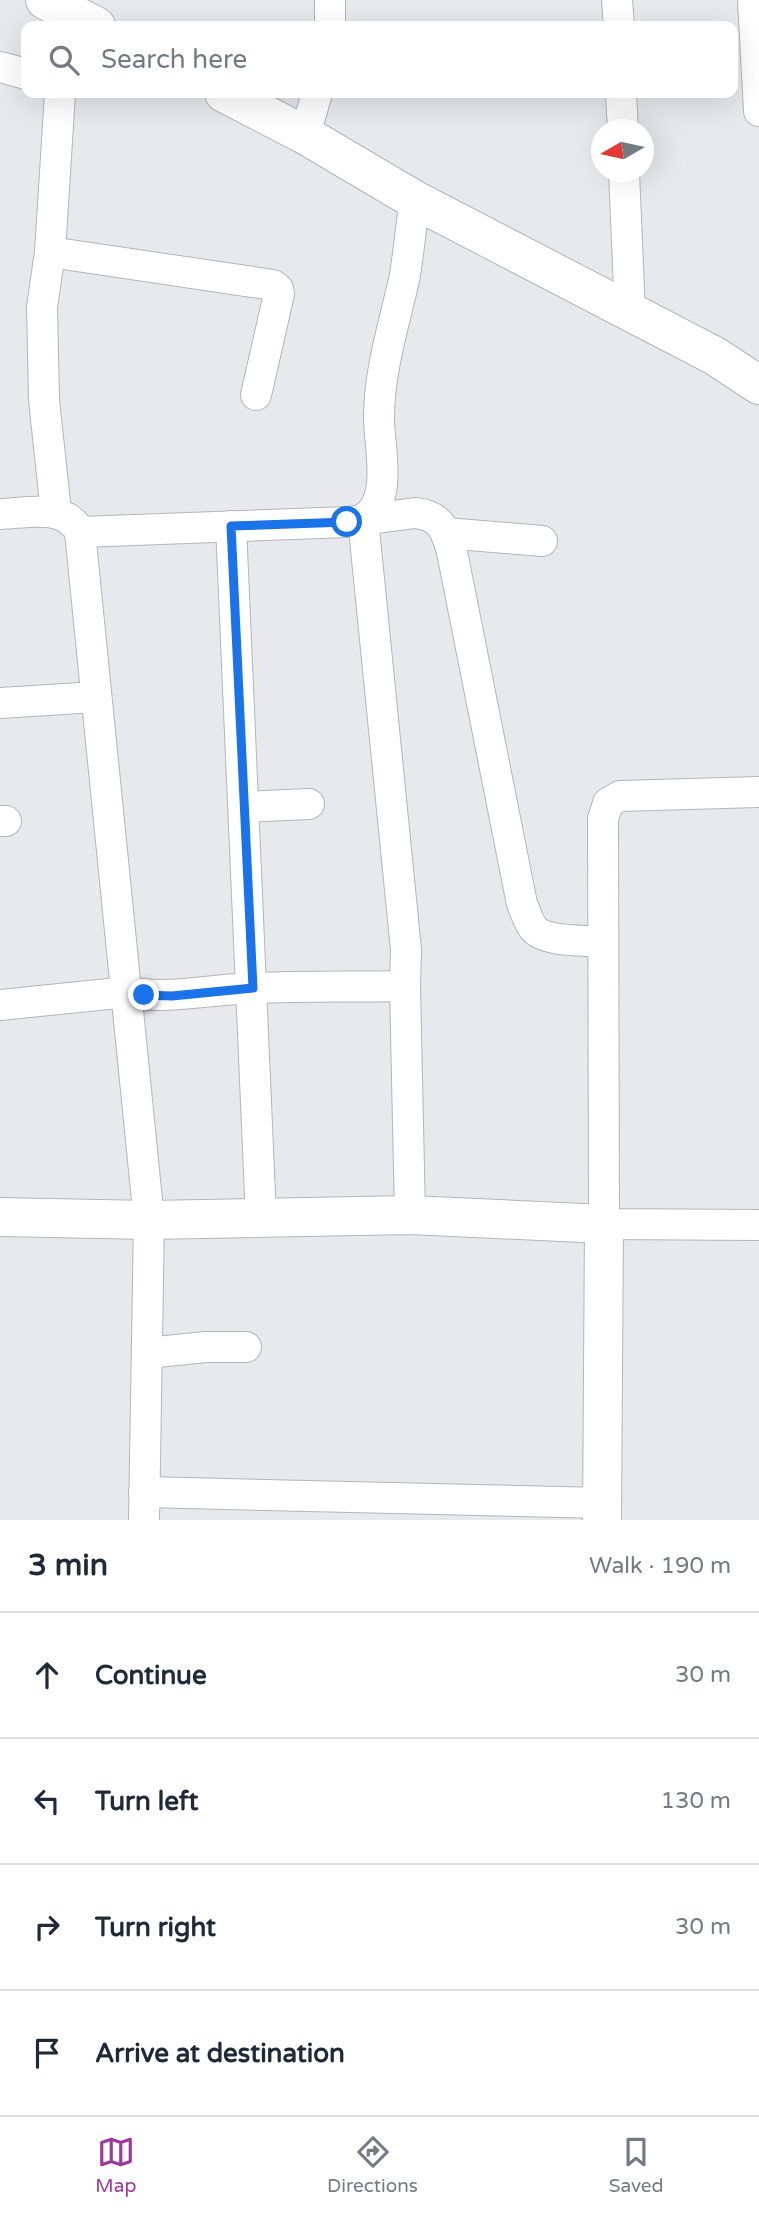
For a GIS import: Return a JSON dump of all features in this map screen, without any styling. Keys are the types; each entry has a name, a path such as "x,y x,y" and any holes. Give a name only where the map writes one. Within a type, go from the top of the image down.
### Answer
{"street":[{"path":"330,0 330,21"},
{"path":"617,0 618,21"},
{"path":"754,0 759,111"},
{"path":"0,67 21,73"},
{"path":"56,512 44,400 42,307 50,253 60,98"},
{"path":"234,98 305,135 415,200 715,356 759,385"},
{"path":"305,135 316,98"},
{"path":"621,98 622,119"},
{"path":"624,182 630,313"},
{"path":"363,519 375,509 380,494 382,479 379,415 387,345 405,274 415,200"},
{"path":"50,253 273,285 279,294 256,395"},
{"path":"0,514 56,512 76,524 80,533 149,1220 144,1506 602,1511 603,819 608,803 620,796 759,792"},
{"path":"80,533 347,522 415,513 425,514 439,522 452,552 522,904 535,929 549,936 603,942"},
{"path":"363,519 407,950 405,986 410,1215"},
{"path":"231,526 261,1218"},
{"path":"446,533 542,541"},
{"path":"0,703 96,697"},
{"path":"244,807 309,804"},
{"path":"0,1005 128,992 172,996 253,988 405,986"},
{"path":"0,1217 149,1220 410,1215 604,1224 759,1225"},
{"path":"147,1353 206,1347 246,1347"}],"route":[{"path":"144,995 172,996 253,988 231,526 347,522"}]}
